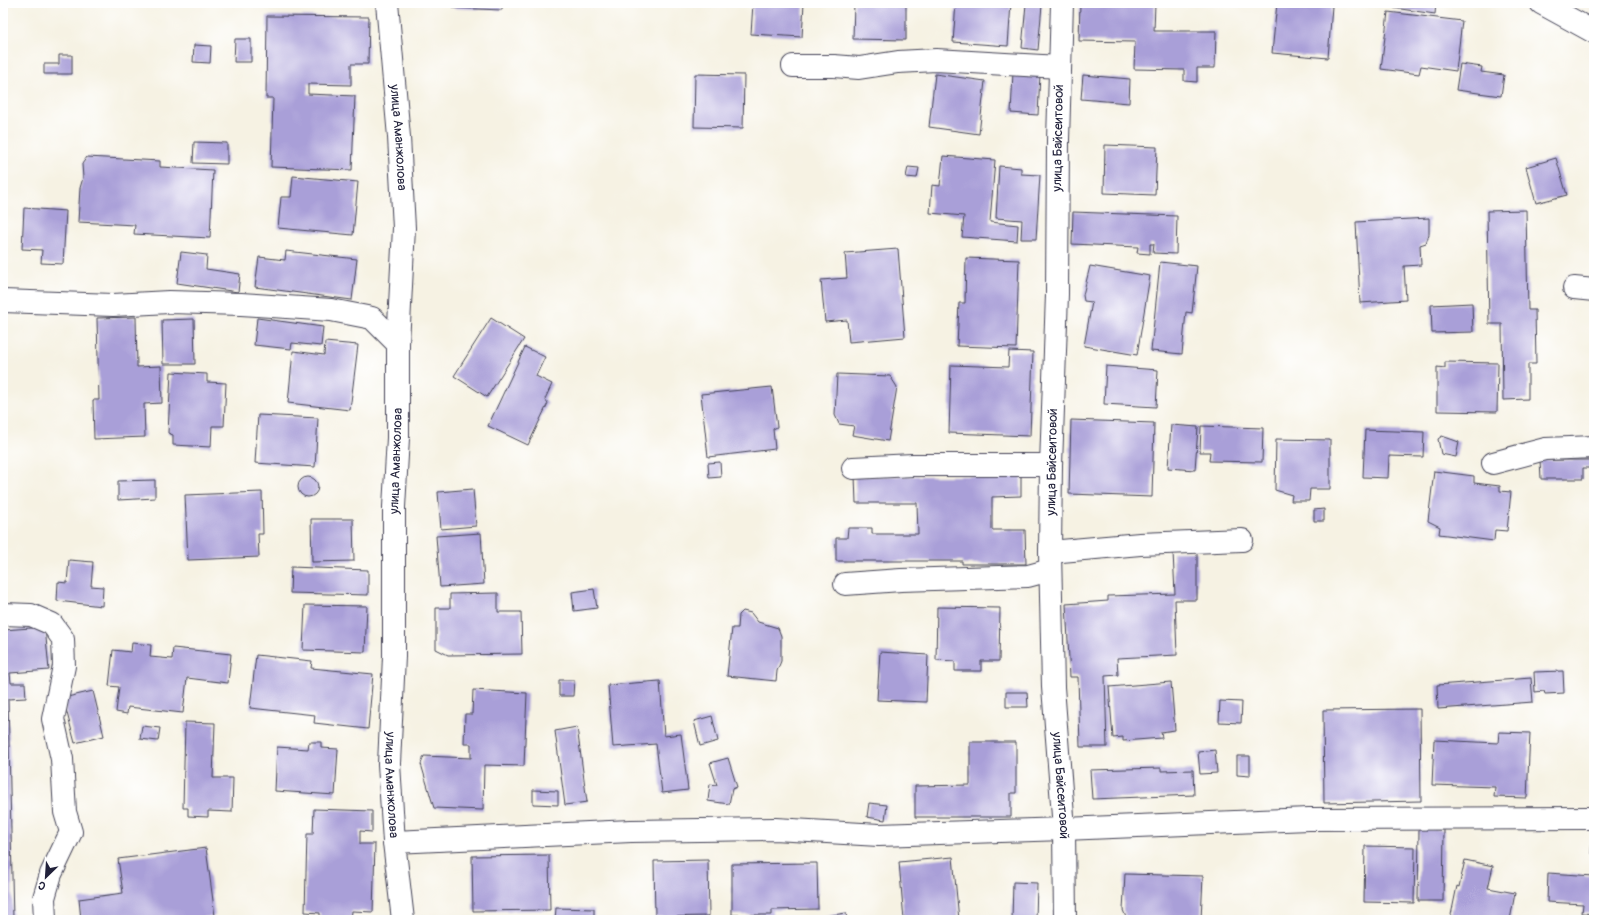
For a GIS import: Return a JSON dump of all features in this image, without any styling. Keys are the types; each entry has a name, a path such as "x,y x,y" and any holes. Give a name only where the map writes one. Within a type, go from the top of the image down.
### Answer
{"street":[{"name":"улица Аманжолова","path":"387,3 399,137 404,228 398,344 398,438 394,506 394,656 389,764 394,842 403,920"},
{"name":"улица Байсеитовой","path":"1062,3 1058,140 1057,294 1051,464 1050,561 1053,687 1064,829 1065,920"},
{"path":"1541,3 1594,32"},
{"path":"793,66 834,66 858,68 898,62 936,60 1060,67"},
{"path":"3,301 113,304 169,302 241,304 332,310 372,318 398,344"},
{"path":"1493,463 1545,449 1594,447"},
{"path":"853,468 913,465 1051,464"},
{"path":"845,584 901,580 1028,576 1050,561 1140,544 1242,540"},
{"path":"3,614 31,615 52,624 63,639 64,666 53,719 62,759 65,812 71,832 51,874 44,898 45,920"},
{"path":"394,842 631,831 775,829 879,835 1309,819 1594,818"}],"building":[{"path":"453,3 502,3 502,10 453,8"},
{"path":"753,3 804,3 802,37 751,34"},
{"path":"854,3 906,3 906,40 853,39"},
{"path":"956,3 1011,3 1008,46 953,42"},
{"path":"1080,3 1155,3 1154,31 1216,31 1215,68 1197,68 1197,82 1184,81 1184,70 1134,69 1135,42 1079,41"},
{"path":"1277,3 1316,3 1332,6 1328,58 1272,53"},
{"path":"1394,3 1436,3 1435,14 1394,8"},
{"path":"1026,4 1042,5 1038,50 1022,48"},
{"path":"1388,12 1462,21 1456,71 1421,66 1419,74 1381,69"},
{"path":"267,16 369,17 368,64 351,64 351,85 308,84 308,94 355,96 352,170 271,167 273,98 266,98"},
{"path":"235,39 251,39 251,62 234,62"},
{"path":"194,45 211,46 210,63 193,62"},
{"path":"59,55 72,55 72,74 44,74 44,64 59,64"},
{"path":"1460,64 1482,67 1481,72 1504,75 1501,96 1456,90"},
{"path":"1013,72 1040,74 1038,115 1011,113"},
{"path":"695,74 744,75 743,128 694,127"},
{"path":"935,74 985,81 979,134 929,127"},
{"path":"1083,75 1130,79 1129,103 1081,99"},
{"path":"194,142 227,143 227,164 193,163"},
{"path":"1105,145 1157,147 1155,195 1104,193"},
{"path":"943,156 995,160 990,222 1018,225 1017,241 962,237 964,216 930,213 932,185 940,186"},
{"path":"87,157 160,161 160,167 213,170 210,238 134,234 135,225 78,222 80,188 83,178 82,164"},
{"path":"1556,158 1567,195 1536,203 1526,167"},
{"path":"999,166 1021,168 1021,174 1040,175 1036,239 1021,239 1022,220 996,218"},
{"path":"908,167 919,168 917,178 906,177"},
{"path":"293,176 358,182 353,235 278,228 281,197 291,197"},
{"path":"24,208 66,211 63,264 41,263 42,250 22,249"},
{"path":"1526,210 1528,310 1535,310 1536,364 1528,364 1528,399 1503,400 1502,324 1489,324 1487,211"},
{"path":"1073,212 1177,216 1176,254 1153,253 1154,244 1150,244 1150,254 1137,253 1138,247 1072,244"},
{"path":"1429,218 1429,234 1426,243 1420,245 1421,265 1404,266 1406,300 1360,303 1356,222"},
{"path":"898,249 905,337 849,342 847,320 825,322 821,280 847,278 845,253"},
{"path":"286,251 357,259 352,300 255,287 259,257 285,260"},
{"path":"181,252 207,255 206,269 240,274 238,292 177,283"},
{"path":"966,258 1019,260 1016,348 957,346 959,303 965,303"},
{"path":"1160,262 1197,266 1192,313 1186,312 1182,354 1151,351"},
{"path":"1090,266 1150,276 1137,355 1084,346 1092,302 1084,301 1083,295"},
{"path":"1472,303 1473,332 1432,333 1431,305"},
{"path":"136,317 137,367 161,366 162,403 144,404 145,437 94,439 93,400 99,400 97,318"},
{"path":"257,318 323,327 321,346 292,343 291,349 254,345"},
{"path":"491,318 524,339 487,397 454,376"},
{"path":"194,319 195,364 163,364 162,320"},
{"path":"325,342 358,345 350,410 288,403 293,351 324,355"},
{"path":"525,347 545,357 536,376 552,384 545,399 548,403 528,445 488,426"},
{"path":"1009,351 1033,352 1030,436 949,433 951,365 1008,367"},
{"path":"1445,362 1498,363 1497,412 1437,411 1437,367 1445,368"},
{"path":"1106,366 1158,370 1156,407 1104,404"},
{"path":"171,372 207,374 207,382 226,383 224,426 212,426 211,447 173,445 173,435 168,433"},
{"path":"837,374 890,376 897,387 888,441 852,435 854,426 839,424 835,415"},
{"path":"772,387 777,427 773,429 775,449 708,457 701,394"},
{"path":"258,415 318,418 315,467 255,463"},
{"path":"1071,420 1154,423 1152,497 1069,494"},
{"path":"1171,425 1198,427 1195,470 1168,468"},
{"path":"1201,426 1263,428 1262,462 1209,461 1210,452 1200,452"},
{"path":"1365,430 1424,432 1423,457 1389,456 1388,478 1363,477"},
{"path":"1442,436 1459,442 1456,457 1441,454 1438,439"},
{"path":"1276,439 1330,440 1330,489 1310,489 1309,501 1291,501 1292,495 1275,490"},
{"path":"1540,460 1592,460 1592,468 1583,468 1583,479 1541,479"},
{"path":"720,462 721,477 709,478 708,463"},
{"path":"1434,471 1474,476 1474,483 1500,486 1500,491 1511,492 1507,531 1495,530 1494,541 1439,534 1440,527 1428,521"},
{"path":"855,476 1021,476 1021,496 992,497 992,530 1025,530 1026,564 962,564 962,561 836,561 836,538 847,538 848,528 872,528 872,534 918,534 917,503 856,503"},
{"path":"304,477 312,477 318,483 318,491 312,497 304,497 298,491 298,483"},
{"path":"155,480 155,498 118,500 118,481"},
{"path":"473,489 476,526 441,529 438,492"},
{"path":"262,492 263,534 258,534 259,557 188,560 185,495"},
{"path":"1324,509 1324,521 1314,521 1314,510"},
{"path":"311,519 353,519 354,561 312,562"},
{"path":"481,533 484,584 440,587 436,536"},
{"path":"1173,552 1197,552 1197,600 1175,600 1177,655 1117,658 1118,675 1105,676 1107,747 1080,747 1078,677 1070,677 1066,604 1108,601 1108,596 1175,594"},
{"path":"69,560 93,562 91,586 103,587 102,606 57,601 58,582 67,583"},
{"path":"291,567 368,570 368,595 290,593"},
{"path":"594,589 597,608 574,611 572,592"},
{"path":"498,593 498,612 521,612 522,654 448,655 436,649 436,608 450,608 450,594"},
{"path":"305,605 367,606 365,652 303,650"},
{"path":"937,607 1000,608 999,661 981,661 981,671 955,671 955,661 936,660"},
{"path":"743,611 751,613 758,622 778,628 781,636 781,661 777,671 776,681 727,676 732,628 738,628 739,615"},
{"path":"45,627 49,670 10,673 11,683 25,683 26,698 8,699 13,920 3,920 3,630"},
{"path":"132,643 151,645 150,657 172,659 173,648 231,654 228,683 187,678 183,713 128,707 127,714 116,712 119,687 109,686 113,650 131,652"},
{"path":"880,652 928,655 926,702 877,700"},
{"path":"256,655 312,661 311,668 373,674 368,729 314,723 315,715 250,708"},
{"path":"1563,671 1564,693 1545,694 1544,691 1535,692 1534,672"},
{"path":"1531,678 1533,702 1438,709 1437,685"},
{"path":"559,680 574,680 573,696 559,696"},
{"path":"660,681 664,736 681,734 688,790 662,793 656,744 613,747 608,685"},
{"path":"1171,682 1175,730 1161,732 1162,738 1123,741 1123,737 1113,738 1109,687"},
{"path":"473,690 527,693 524,766 484,765 483,810 434,808 421,764 424,756 471,758 471,744 464,744 465,714 472,714"},
{"path":"93,691 104,736 75,743 63,698"},
{"path":"1006,692 1027,692 1028,707 1006,707"},
{"path":"1220,701 1242,702 1241,723 1219,722"},
{"path":"1420,709 1421,801 1324,803 1323,710"},
{"path":"712,716 718,741 700,746 694,721"},
{"path":"185,722 215,723 213,778 233,778 232,812 208,811 208,817 188,816 188,808 183,808"},
{"path":"142,726 160,728 158,741 140,739"},
{"path":"577,727 587,802 565,805 555,731"},
{"path":"1499,732 1530,733 1527,798 1494,797 1495,787 1432,785 1434,740 1498,743"},
{"path":"309,742 321,742 321,748 338,749 335,795 275,791 277,747 308,749"},
{"path":"970,742 1016,742 1016,793 1011,793 1011,817 915,817 915,786 970,785"},
{"path":"1215,750 1217,773 1200,774 1198,752"},
{"path":"1237,756 1250,756 1250,776 1237,775"},
{"path":"728,758 737,787 732,789 729,804 708,801 710,784 717,785 710,763"},
{"path":"1161,768 1161,771 1193,770 1194,795 1092,799 1090,770"},
{"path":"533,790 558,791 558,805 533,804"},
{"path":"869,803 887,805 885,820 867,817"},
{"path":"314,809 372,811 372,832 360,831 360,844 375,844 373,912 352,911 351,920 320,920 320,913 305,912 307,834 313,834"},
{"path":"1419,829 1444,830 1443,901 1418,901"},
{"path":"1592,835 1594,835 1594,853 1591,853"},
{"path":"1365,846 1415,847 1414,903 1364,902"},
{"path":"206,848 215,916 182,920 81,920 79,899 123,893 118,859"},
{"path":"549,855 550,910 473,911 472,856"},
{"path":"953,857 959,920 904,920 899,862"},
{"path":"708,860 709,916 655,917 654,861"},
{"path":"1465,860 1493,866 1488,888 1515,893 1510,920 1450,920 1457,886 1459,887"},
{"path":"817,863 818,909 772,910 772,915 732,915 732,864"},
{"path":"1548,873 1594,876 1594,914 1582,913 1583,904 1547,902"},
{"path":"1125,874 1203,876 1201,920 1127,920 1123,910"},
{"path":"1013,882 1037,883 1036,920 1012,920"},
{"path":"556,908 594,909 594,920 555,920"},
{"path":"846,913 847,920 827,920 826,916"}]}
